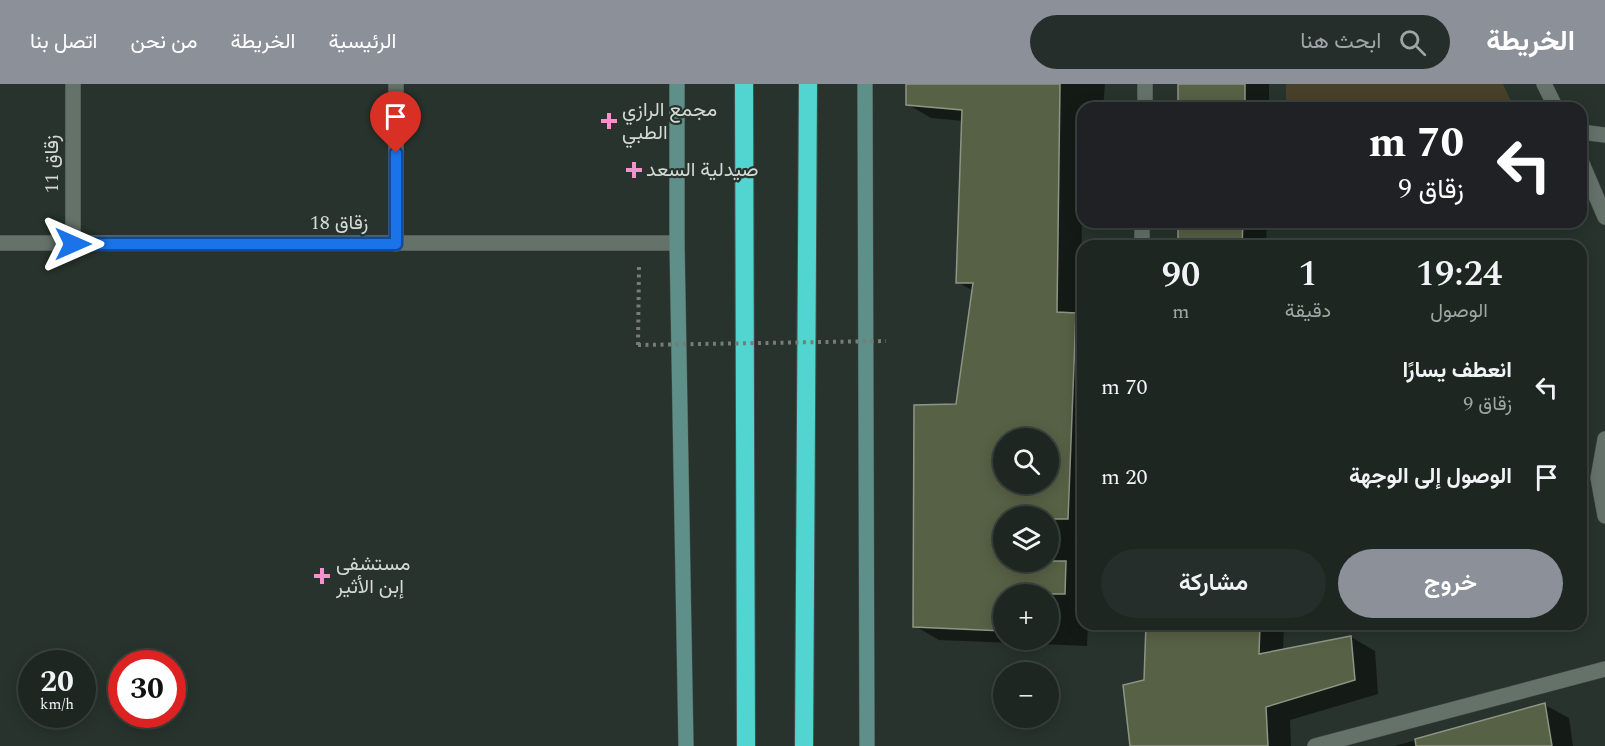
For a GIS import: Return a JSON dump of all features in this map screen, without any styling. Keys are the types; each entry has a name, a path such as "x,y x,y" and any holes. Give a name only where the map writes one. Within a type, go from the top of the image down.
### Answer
{"highway":[{"path":"744,84 746,746"},
{"path":"804,746 808,84"}],"main road":[{"path":"677,84 677,243 686,746"},
{"path":"865,84 867,746"}],"street":[{"name":"زقاق 11","path":"73,84 73,244"},
{"path":"396,84 396,244"},
{"path":"1145,84 1145,102"},
{"path":"1544,84 1553,102"},
{"path":"1587,133 1605,135"},
{"path":"1587,175 1605,217"},
{"name":"زقاق 18","path":"0,243 677,243"},
{"path":"1605,439 1598,478 1605,516"},
{"path":"1315,746 1605,669"}],"path":[{"path":"639,286 638,345 885,340"}],"shaded area":[{"path":"1286,84 1503,84 1511,102 1286,102"}],"building":[{"path":"906,84 1060,84 1057,312 1076,313 1068,519 1059,519 1059,506 993,506 993,572 1059,572 1059,561 1066,561 1065,594 1059,594 1059,584 993,584 993,631 913,627 914,405 956,404 973,283 956,283 962,110 906,105"},
{"path":"1178,84 1245,84 1245,102 1178,102"},
{"path":"1178,228 1243,228 1242,240 1178,240"},
{"path":"1146,630 1260,630 1259,654 1351,636 1355,680 1266,707 1268,746 1130,746 1123,685 1144,680"},
{"path":"1545,703 1552,746 1416,746 1415,739"}],"place":[{"name":"مجمع الرازي الطبي","path":"609,121"},
{"name":"صيدلية السعد","path":"634,170"},
{"name":"مستشفى إبن الأثير","path":"322,576"}],"route":[{"path":"73,244 396,244 396,153"}]}
